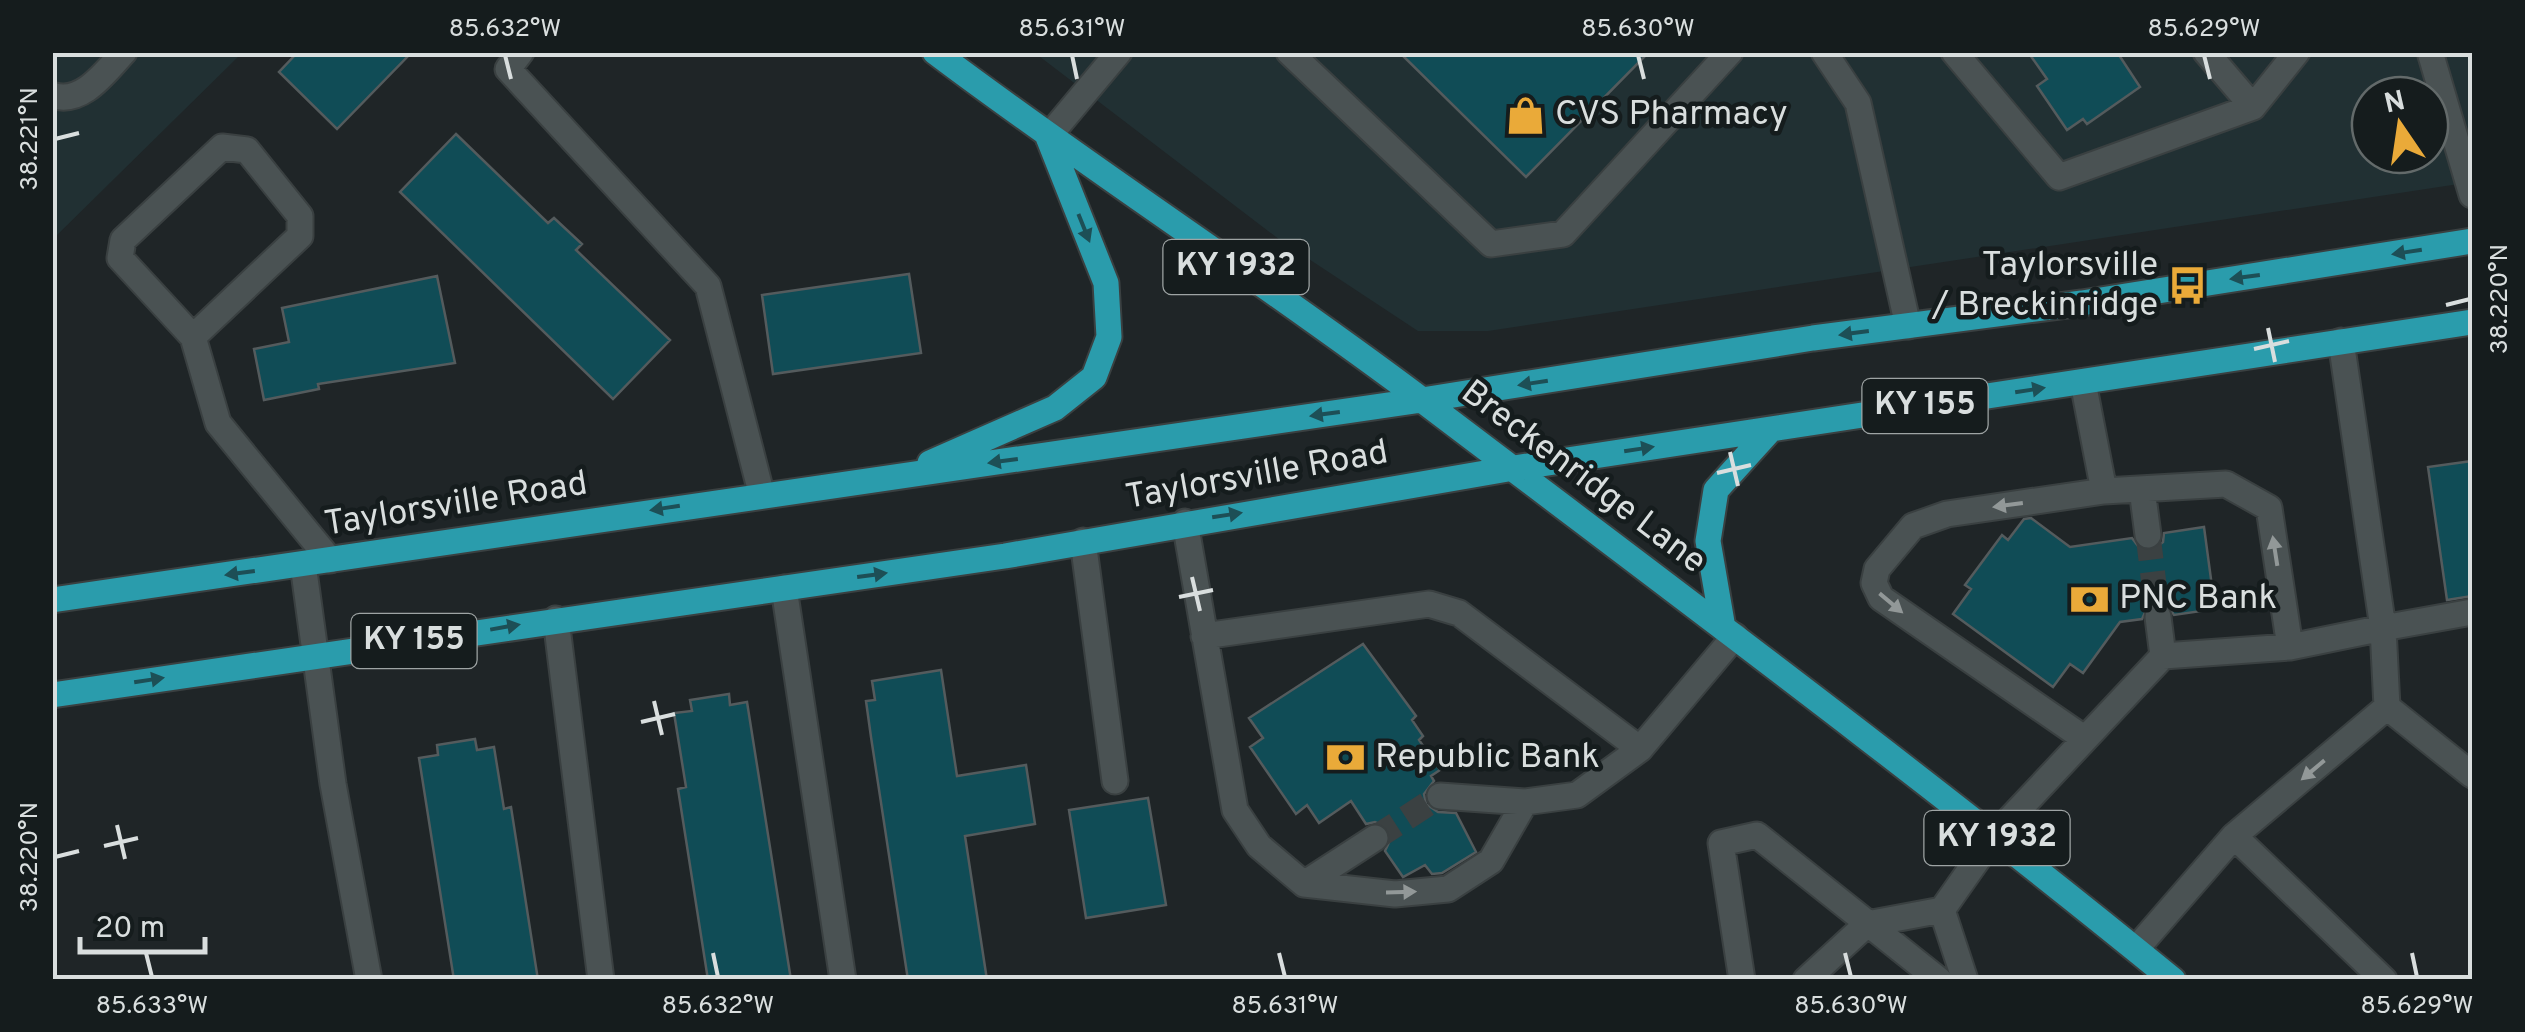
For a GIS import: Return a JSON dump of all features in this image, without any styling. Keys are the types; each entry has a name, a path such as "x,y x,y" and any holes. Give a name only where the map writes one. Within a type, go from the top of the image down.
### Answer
{"main road":[{"name":"Breckenridge Lane","path":"935,52 1048,138 1422,400 1994,836 2173,980"},
{"path":"901,476 1055,408 1094,377 1109,337 1106,283 1048,138"},
{"name":"Taylorsville Road","path":"52,600 1422,400 2472,241"},
{"name":"Taylorsville Road","path":"52,695 1083,542 1508,469 2472,322"},
{"path":"1729,632 1708,542 1716,490 1771,429"}],"street":[{"path":"52,96 62,99 87,90 124,52"},
{"path":"521,52 508,69 708,286 762,496"},
{"path":"1048,138 1119,52"},
{"path":"1289,52 1491,244 1563,234 1730,52"},
{"path":"1824,52 1858,103 1908,326"},
{"path":"1954,52 2059,177 2253,107 2297,52"},
{"path":"2206,52 2253,107"},
{"path":"2430,52 2472,195"},
{"path":"193,337 300,236 300,216 247,150 222,147 123,240 120,258 193,337 218,423 330,560"},
{"path":"2342,341 2383,628 2387,707 2472,775"},
{"path":"2083,382 2104,491"},
{"path":"2085,740 1881,598 1874,584 1877,569 1914,526 1947,514 2104,491 2226,484 2269,508 2290,648"},
{"path":"2142,488 2148,535"},
{"path":"1184,522 1235,810 1259,846 1304,884 1394,894 1448,888 1491,861 1524,802"},
{"path":"1083,542 1115,781"},
{"path":"303,564 314,655 369,980"},
{"path":"784,588 843,980"},
{"path":"1204,636 1428,604 1460,613 1640,749"},
{"path":"1806,980 1867,924 1942,910 1994,836 2163,656 2290,648 2472,612"},
{"path":"2158,617 2163,656"},
{"path":"556,618 601,980"},
{"path":"1440,796 1524,802 1577,795 1640,749 1729,632"},
{"path":"2136,949 2234,836 2387,707"},
{"path":"1742,980 1721,844 1756,835 1939,980"},
{"path":"2234,836 2384,980"},
{"path":"1304,884 1376,838"},
{"path":"1942,910 1965,980"}],"shaded area":[{"path":"53,53 242,53 53,239"},
{"path":"1035,53 2472,53 2472,182 1488,331 1418,331 1280,240"}],"building":[{"path":"298,52 412,52 337,129 279,72"},
{"name":"CVS Pharmacy","path":"1399,52 1649,52 1526,177"},
{"path":"2028,52 2117,52 2140,87 2087,124 2083,119 2067,130 2037,86 2047,79"},
{"path":"456,134 548,223 554,218 582,244 576,250 670,340 613,399 400,192"},
{"path":"909,274 921,353 773,374 762,295"},
{"path":"437,276 455,363 318,384 319,389 264,400 254,349 289,342 282,308"},
{"path":"2472,461 2472,596 2447,600 2428,467"},
{"name":"PNC Bank","path":"2031,518 2070,547 2132,538 2141,550 2151,551 2163,542 2164,533 2204,527 2215,609 2174,615 2165,602 2149,604 2142,619 2120,622 2083,673 2070,664 2053,687 1953,614 1971,589 1965,585 2002,535 2008,540 2024,519"},
{"name":"Republic Bank","path":"1363,644 1416,716 1412,720 1423,736 1419,740 1440,770 1431,776 1434,781 1424,794 1426,804 1438,812 1456,813 1476,852 1442,873 1432,874 1425,865 1403,877 1385,851 1391,838 1388,828 1375,822 1366,824 1351,801 1319,823 1307,805 1296,814 1250,747 1263,738 1249,718"},
{"path":"941,670 957,776 1026,765 1035,824 965,836 987,980 908,980 871,737 866,701 875,700 872,681"},
{"path":"729,694 730,705 747,702 791,980 708,980 678,789 686,787 674,713 692,711 690,700"},
{"path":"475,739 477,750 494,747 504,809 511,807 538,980 454,980 419,758 438,755 437,745"},
{"path":"1148,798 1166,905 1086,918 1069,810"}],"tunnel":[{"path":"2148,535 2158,617"},
{"path":"1375,838 1440,796"}],"place":[{"name":"CVS Pharmacy","path":"1525,115"},
{"name":"Taylorsville / Breckinridge","path":"2188,286"},
{"name":"PNC Bank","path":"2089,599"},
{"name":"Republic Bank","path":"1345,758"}]}
